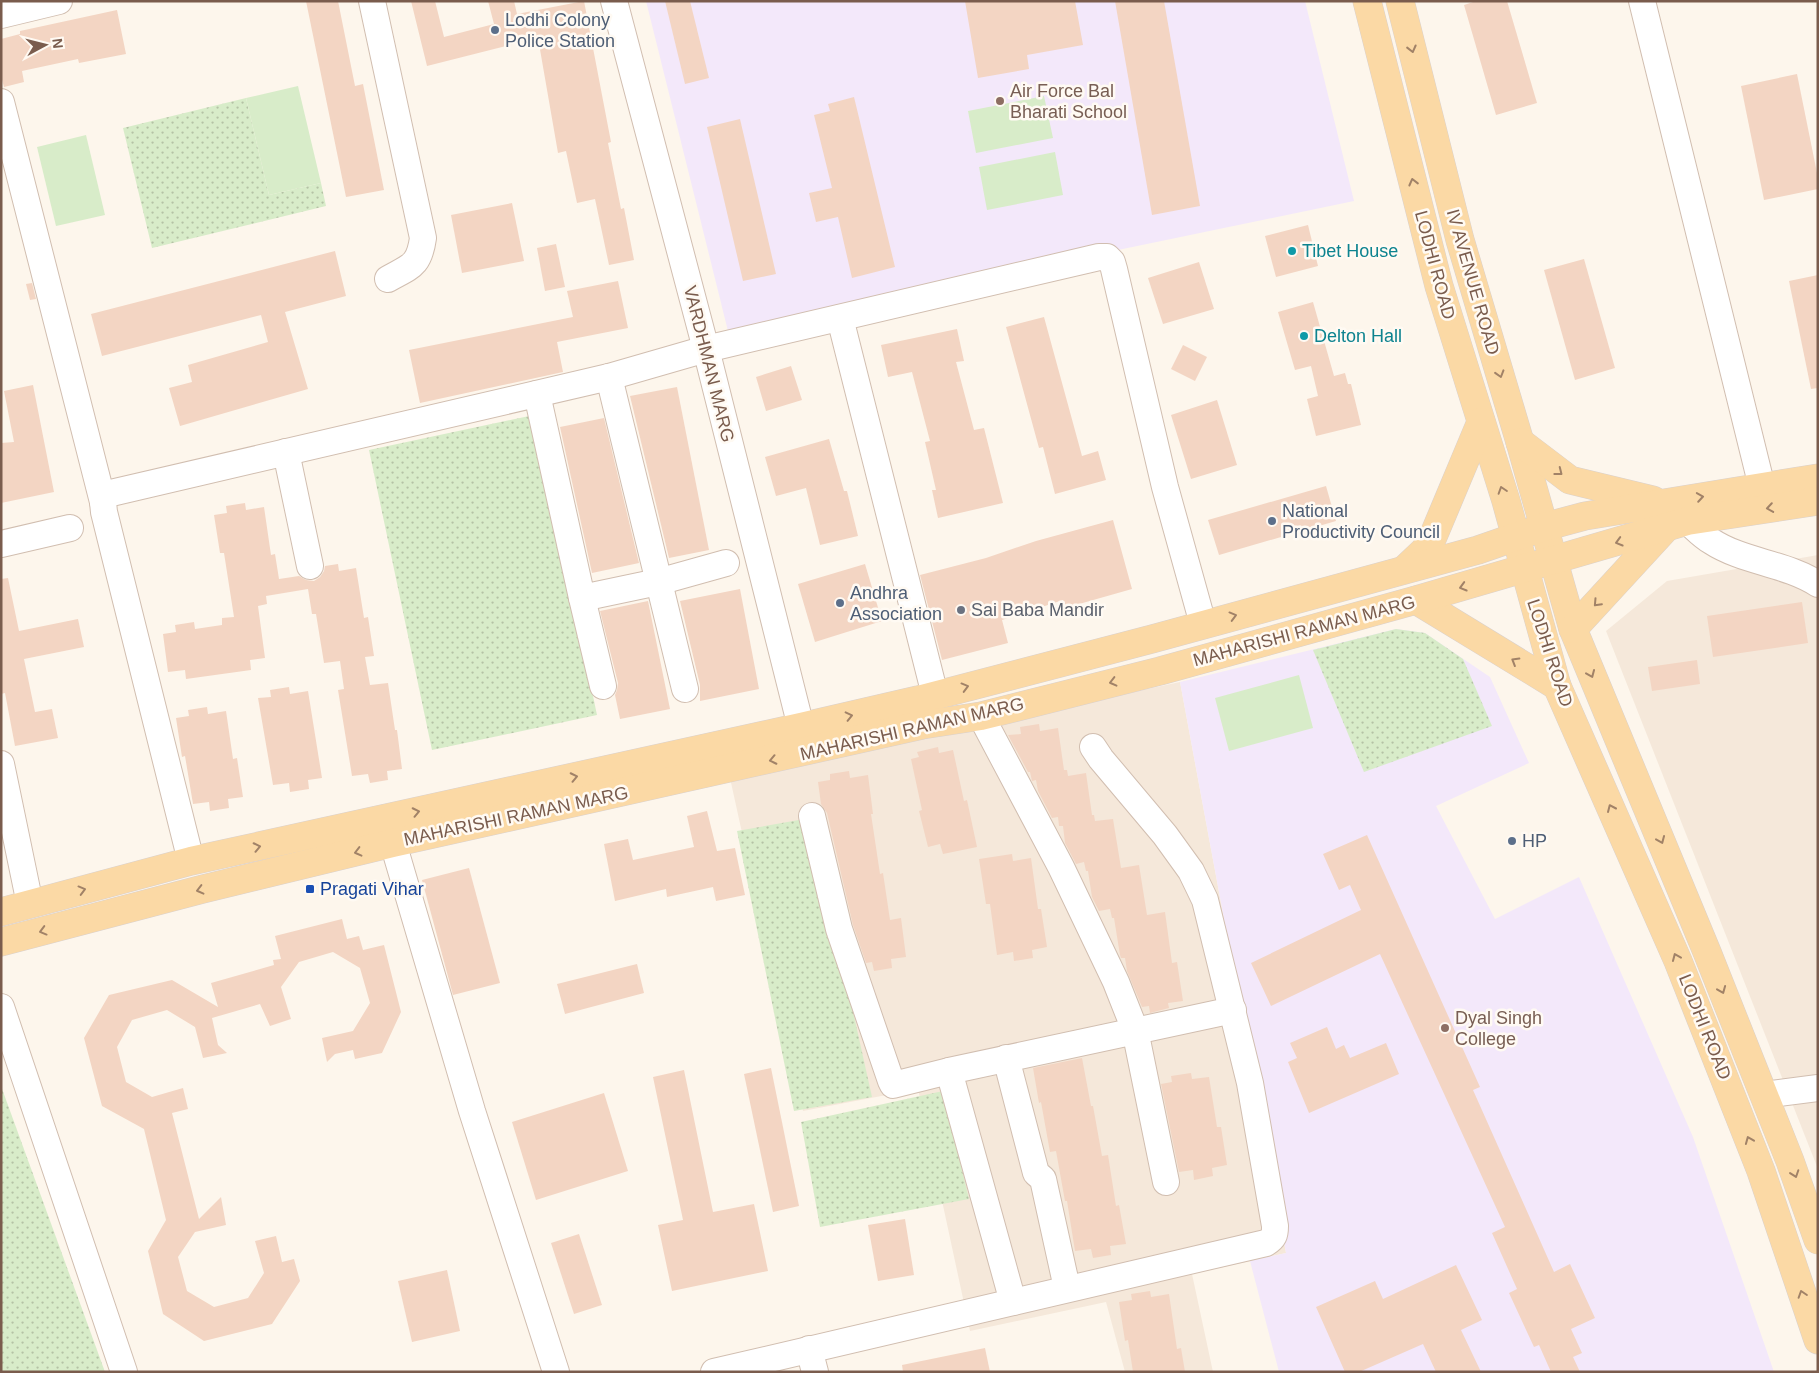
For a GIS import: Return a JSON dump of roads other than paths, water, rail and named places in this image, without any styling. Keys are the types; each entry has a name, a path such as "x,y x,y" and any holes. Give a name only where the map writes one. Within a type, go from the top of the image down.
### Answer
{"main road":[{"name":"LODHI ROAD","path":"1367,1 1439,286 1516,536 1557,686 1678,960 1761,1170 1818,1340"},
{"name":"IV AVENUE ROAD","path":"1400,1 1460,240 1554,561"},
{"path":"1405,569 1424,551 1432,540 1481,422"},
{"path":"1520,442 1570,480 1672,517 1573,629"},
{"name":"MAHARISHI RAMAN MARG","path":"1,942 203,889 393,843 922,725 981,716 1169,668 1554,561 1672,517 1762,487 1818,478"},
{"name":"MAHARISHI RAMAN MARG","path":"1,912 191,862 801,727 935,695 1478,550 1544,527 1585,516 1672,517 1818,501"},
{"name":"LODHI ROAD","path":"1554,561 1573,629 1707,952 1790,1161 1818,1240"},
{"path":"1416,600 1557,686"}],"street":[{"path":"7,10 59,1"},
{"path":"372,1 424,238 421,252 414,264 388,279"},
{"name":"VARDHMAN MARG","path":"614,1 706,350 801,727"},
{"path":"1642,1 1762,487"},
{"path":"1,102 103,502 191,862"},
{"path":"103,502 105,496 111,493 609,377 706,350 840,318 1099,257 1107,257 1112,262 1114,269 1165,486 1202,624"},
{"path":"840,318 935,695"},
{"path":"609,377 684,689"},
{"path":"537,394 603,686"},
{"path":"286,452 310,566"},
{"path":"1672,517 1711,541 1743,556 1806,576 1818,584"},
{"path":"1,544 70,528"},
{"path":"582,598 658,582 726,563"},
{"path":"981,716 1061,867 1116,982 1135,1030 1166,1182"},
{"path":"714,1372 812,1360 1013,1302 1266,1243 1272,1240 1275,1235 1250,1083 1205,900 1192,871 1093,747"},
{"path":"1,764 30,904"},
{"path":"812,816 839,929 893,1084 897,1085 949,1070 1233,1010"},
{"path":"393,843 472,1111 556,1372"},
{"path":"1,1007 124,1372"},
{"path":"1006,1058 1036,1173 1043,1179 1067,1288"},
{"path":"949,1070 1013,1302"},
{"path":"1764,1095 1818,1088"}],"place":[{"name":"Lodhi Colony Police Station","path":"495,30"},
{"name":"Air Force Bal Bharati School","path":"1000,101"},
{"name":"Tibet House","path":"1292,251"},
{"name":"Delton Hall","path":"1304,336"},
{"name":"National Productivity Council","path":"1272,521"},
{"name":"Andhra Association","path":"840,603"},
{"name":"Sai Baba Mandir","path":"961,610"},
{"name":"HP","path":"1512,841"},
{"name":"Pragati Vihar","path":"310,889"},
{"name":"Dyal Singh College","path":"1445,1028"}]}
